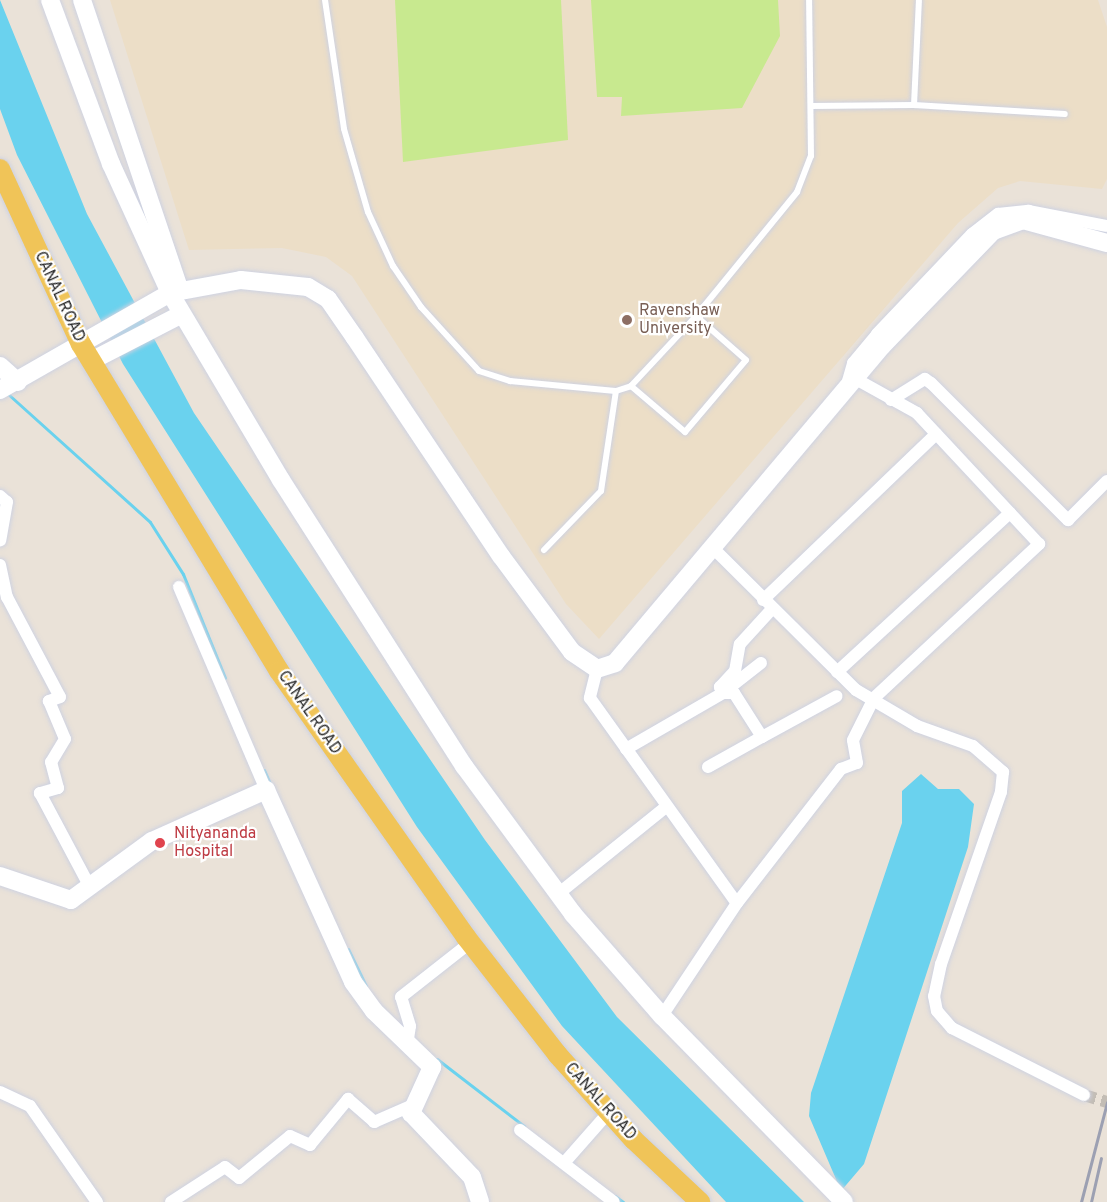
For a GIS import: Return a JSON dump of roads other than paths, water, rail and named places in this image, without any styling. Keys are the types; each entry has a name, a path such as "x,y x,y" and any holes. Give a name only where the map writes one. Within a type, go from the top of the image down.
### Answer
{"main road":[{"path":"50,0 111,164 180,290"},
{"path":"82,0 180,290"},
{"path":"90,0 180,290 182,314 373,626 464,766 558,894 662,1016 844,1202"},
{"name":"CANAL ROAD","path":"0,169 85,342 91,361 279,671 471,942 609,1112 700,1202"},
{"path":"0,366 9,385 150,302 180,290 279,280 308,287 327,299 501,555 572,651 597,669 615,663 715,550 882,346 1003,225 1034,222 1107,243"},
{"path":"91,361 182,314"},
{"path":"0,876 63,901 90,887 152,841 266,790 344,967 374,1011 432,1067 411,1106 472,1178 475,1200"}],"street":[{"path":"662,1016 737,903 841,769 857,763 853,740 874,698 1039,544 917,413 891,400 851,385 853,363 871,341 986,222 1009,211 1029,211 1107,226"},
{"path":"891,400 925,379 932,383 1068,520 1107,481"},
{"path":"723,693 720,687 735,671 740,644 768,605 936,434"},
{"path":"0,496 7,502 0,540"},
{"path":"837,672 1010,513"},
{"path":"715,550 837,672 917,726 973,746 1003,772 1001,792 941,964 934,996 937,1011 952,1028 1084,1095"},
{"path":"0,565 7,597 60,697 49,701 65,739 51,762 58,788 40,793 90,887"},
{"path":"179,587 266,790"},
{"path":"626,749 723,693 761,663"},
{"path":"597,669 590,698 737,903"},
{"path":"723,693 734,693 762,737"},
{"path":"708,767 837,696"},
{"path":"558,894 666,807"},
{"path":"407,1045 408,1020 403,993 471,942"},
{"path":"0,1092 30,1106 98,1202"},
{"path":"171,1202 225,1167 239,1178 290,1136 310,1145 348,1099 374,1122 411,1106"},
{"path":"564,1163 609,1112"},
{"path":"520,1130 614,1202"}],"lane":[{"path":"325,0 344,129 368,212 393,266 421,307 479,371 510,381 616,391 631,386 696,316 797,192 811,156 809,0"},
{"path":"914,105 919,0"},
{"path":"811,106 914,105 1065,114"},
{"path":"631,386 685,432 746,360 696,316"},
{"path":"544,550 600,491 616,391"}],"water":[{"path":"0,0 87,214 194,413 485,840 617,1017 804,1202 726,1202 562,1026 417,827 123,364 17,155 0,109"},
{"path":"921,774 938,789 959,789 974,804 968,847 864,1164 841,1191 809,1116 811,1093 902,823 902,791"}],"waterway":[{"path":"8,394 150,522 183,574 225,678"},
{"path":"264,770 271,786"},
{"path":"348,949 366,986"},
{"path":"437,1059 524,1126"},
{"path":"615,1196 623,1202"}],"tunnel":[{"path":"1084,1095 1107,1102"}],"railway":[{"path":"1081,1202 1107,1102"},
{"path":"1091,1202 1101,1158"}],"place":[{"name":"Ravenshaw University","path":"627,320"},
{"name":"Nityananda Hospital","path":"160,843"}]}
